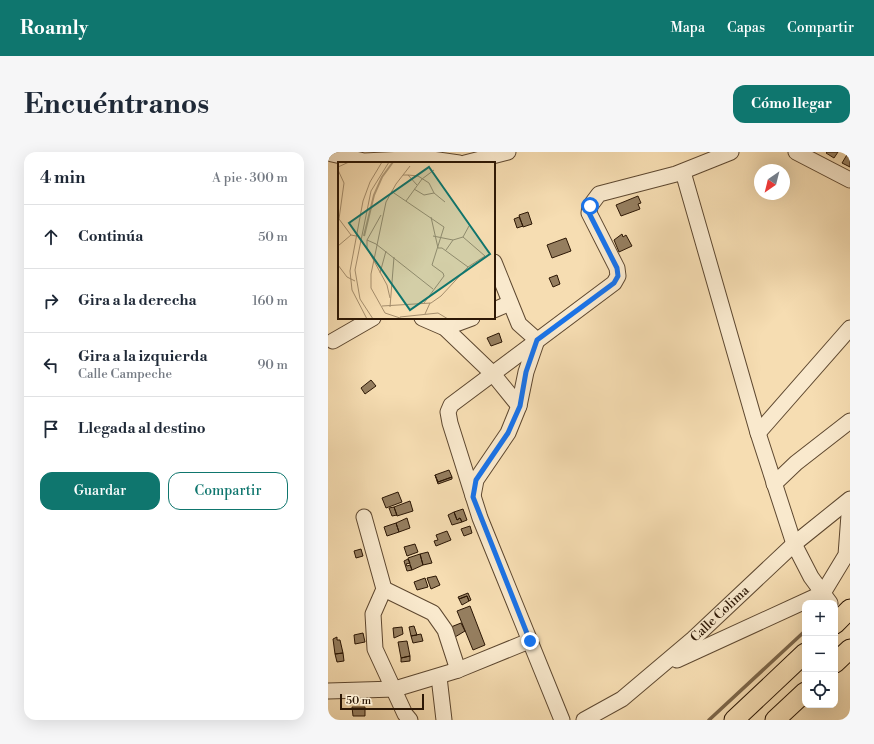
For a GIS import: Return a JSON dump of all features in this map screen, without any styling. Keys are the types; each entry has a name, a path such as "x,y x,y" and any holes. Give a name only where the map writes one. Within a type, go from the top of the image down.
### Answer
{"main road":[{"path":"838,660 850,649"},
{"path":"734,720 802,656"},
{"path":"775,720 802,695"}],"street":[{"path":"469,162 508,152"},
{"path":"562,720 473,497 448,412 451,405 614,283 618,276 617,268 589,213 593,200 599,194 683,172 730,152"},
{"path":"796,152 850,180"},
{"path":"328,153 357,161 425,158 452,162"},
{"path":"683,172 758,433 794,544 811,577 829,600"},
{"path":"495,265 519,324 537,340"},
{"path":"495,310 510,303"},
{"path":"334,341 371,319"},
{"path":"424,319 445,328 493,374 520,406"},
{"path":"445,328 469,319"},
{"path":"758,433 850,328"},
{"path":"473,497 476,480 508,433 520,406 526,372 537,340"},
{"path":"774,484 796,463 850,421"},
{"path":"838,600 846,554 850,500"},
{"name":"Calle Colima","path":"584,720 622,699 693,639 794,544 850,500"},
{"path":"364,517 384,589 373,614 375,649 395,689 405,714 410,720"},
{"path":"384,589 433,613 445,630 458,670"},
{"path":"659,668 802,620"},
{"path":"328,691 395,689 458,670 530,641"},
{"path":"438,677 444,720"}],"building":[{"path":"838,152 834,158 826,153"},
{"path":"848,153 850,154 850,167 842,163"},
{"path":"638,196 641,203 638,204 640,209 621,216 616,205"},
{"path":"528,212 532,224 523,227 519,215"},
{"path":"519,217 523,226 517,228 514,219"},
{"path":"622,234 623,237 626,235 632,246 619,252 614,240"},
{"path":"566,238 571,251 552,258 547,245"},
{"path":"557,275 560,284 553,287 549,278"},
{"path":"499,333 502,342 491,346 487,338"},
{"path":"371,380 376,386 365,394 361,388"},
{"path":"449,470 452,477 438,482 435,475"},
{"path":"435,475 438,482 452,477 452,479 438,484"},
{"path":"398,492 402,502 386,508 382,498"},
{"path":"410,501 413,511 397,516 394,507"},
{"path":"394,507 397,515 392,516 389,508"},
{"path":"463,509 467,520 462,522 460,518 457,520 454,512"},
{"path":"454,512 457,520 460,518 462,522 452,525 448,515"},
{"path":"407,518 410,528 399,532 396,523"},
{"path":"396,523 399,532 387,536 384,527"},
{"path":"470,526 472,533 464,536 461,529"},
{"path":"447,531 451,540 436,546 434,541 438,540 436,535"},
{"path":"415,544 418,552 407,556 404,547"},
{"path":"361,549 363,556 356,558 354,551"},
{"path":"428,552 432,563 423,565 420,554"},
{"path":"420,554 423,565 412,570 408,558"},
{"path":"408,559 410,563 406,564 407,566 410,565 412,570 407,571 404,561"},
{"path":"436,576 440,585 431,589 427,578"},
{"path":"425,578 428,587 417,590 414,582"},
{"path":"468,593 471,600 469,601 467,596 459,599 458,597"},
{"path":"467,596 469,601 462,605 459,599"},
{"path":"470,606 485,645 473,650 457,611"},
{"path":"461,623 465,631 455,637 451,627"},
{"path":"414,626 417,635 411,636 409,627"},
{"path":"402,627 403,634 394,638 393,628"},
{"path":"363,633 365,642 355,644 354,635"},
{"path":"421,634 423,641 413,643 411,636"},
{"path":"337,637 337,640 340,640 343,653 335,654 333,639"},
{"path":"407,641 410,656 401,658 398,642"},
{"path":"343,653 344,661 337,662 335,654"},
{"path":"410,656 410,661 401,662 401,658"},
{"path":"352,707 365,707 365,716 353,716"}],"waterway":[{"path":"709,720 802,634"}],"route":[{"path":"530,641 480,518 473,497 476,480 508,433 520,406 526,372 537,340 614,283 618,276 617,268 589,213 590,206"}]}
